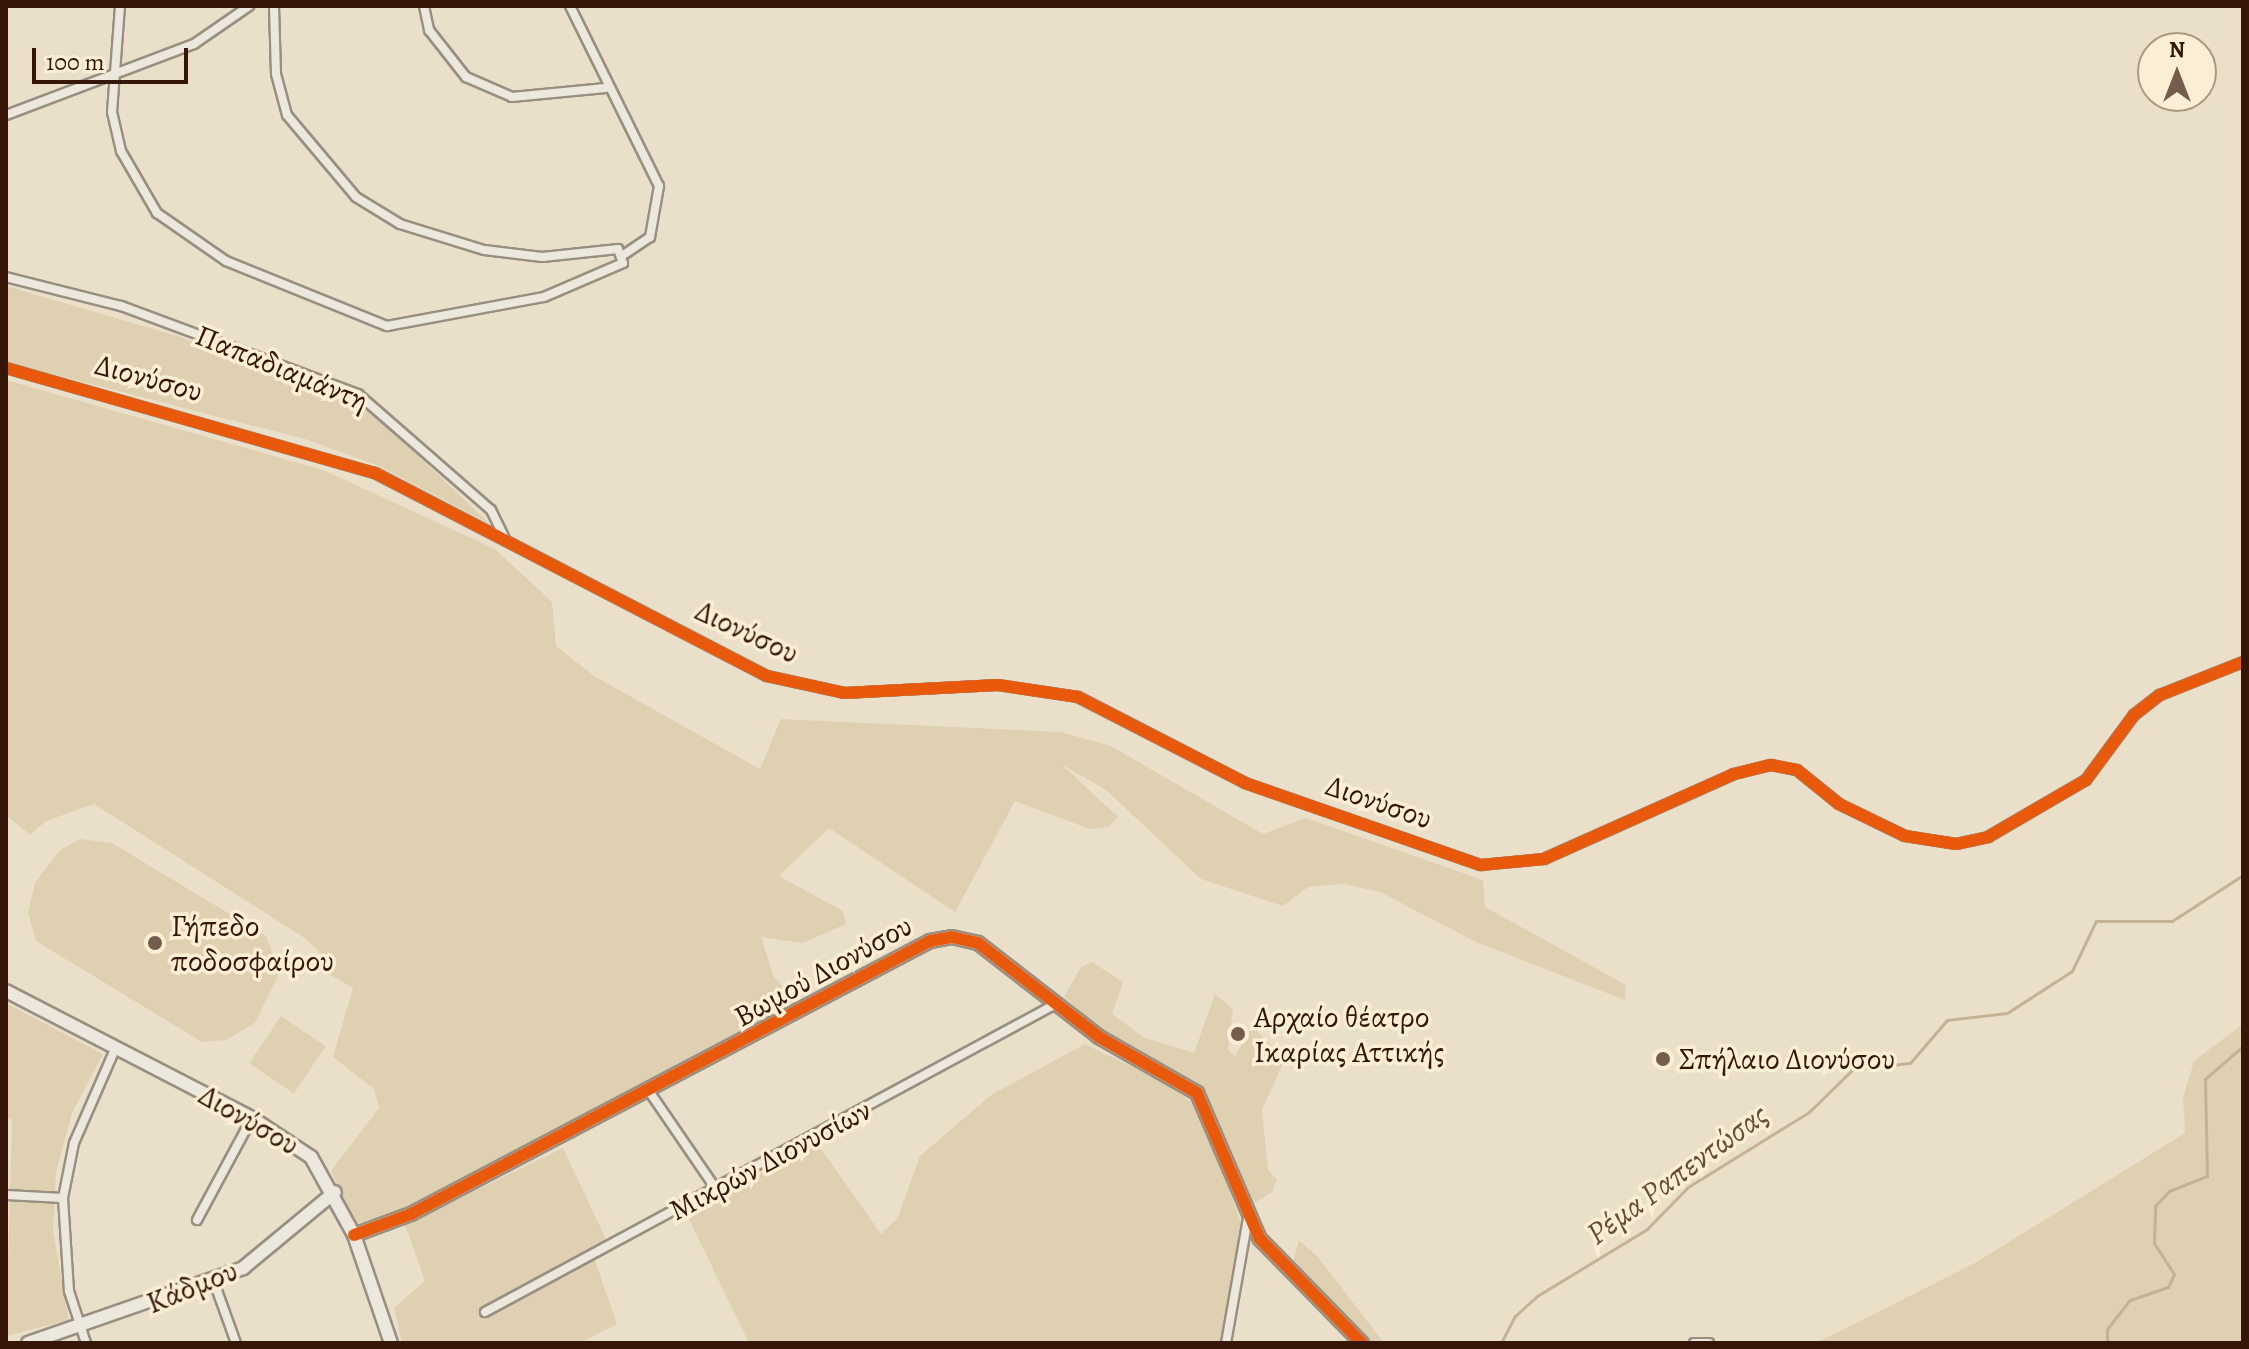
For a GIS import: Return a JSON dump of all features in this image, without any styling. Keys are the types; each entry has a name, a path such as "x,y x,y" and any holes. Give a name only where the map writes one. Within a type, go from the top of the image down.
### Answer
{"street":[{"path":"120,6 115,129 133,177 157,213 226,261 387,326 544,297 615,268 625,254 650,237 659,186 606,88 570,6"},
{"path":"6,115 194,44 249,6"},
{"path":"274,6 276,74 287,115 356,197 400,224 484,250 625,254"},
{"path":"424,6 429,30 466,77 512,97 552,98 606,88"},
{"name":"Παπαδιαμάντη","path":"6,277 121,306 358,394 491,510 506,541"},
{"name":"Διονύσου","path":"6,368 311,450 375,473 767,676 835,693 998,685 1078,697 1245,783 1481,865 1544,859 1742,770 1771,765 1797,770 1839,804 1905,836 1956,844 1988,837 2086,780 2134,715 2160,695 2243,662"},
{"name":"Βωμού Διονύσου","path":"354,1235 411,1214 651,1094 936,938 978,943 1054,1005 1197,1093 1248,1218 1274,1258 1362,1343"},
{"name":"Διονύσου","path":"6,991 252,1118 304,1151 335,1192 354,1235 391,1343"},
{"name":"Μικρών Διονυσίων","path":"485,1312 1054,1005"},
{"path":"86,1343 69,1291 63,1198 74,1143 116,1047"},
{"path":"651,1094 716,1189"},
{"path":"197,1220 252,1118"},
{"name":"Κάδμου","path":"28,1343 80,1329 214,1282 268,1253 335,1192"},
{"path":"6,1195 63,1198"},
{"path":"1226,1343 1248,1218"},
{"path":"214,1282 236,1343"},
{"path":"1694,1343 1709,1343"}],"shaded area":[{"path":"6,286 181,337 373,413 490,524 377,465 305,439 6,362"},
{"path":"6,380 323,470 495,549 552,602 556,646 594,676 760,769 781,719 1061,732 1111,746 1263,834 1306,818 1483,880 1485,907 1626,985 1625,1000 1476,942 1380,892 1344,884 1308,887 1283,906 1201,879 1106,790 1061,764 1118,817 1109,827 1090,829 1015,801 955,912 829,828 779,876 843,911 846,924 803,943 761,937 774,977 801,1007 406,1209 355,1224 331,1171 379,1108 374,1089 333,1057 353,988 327,973 319,951 303,937 94,804 46,821 30,835 6,815"},
{"name":"Γήπεδο ποδοσφαίρου","path":"80,839 112,843 266,936 280,972 255,1023 226,1040 202,1042 36,941 28,913 35,883 60,850"},
{"path":"1092,962 1123,982 1112,1014 1145,1038 1194,1053 1215,994 1233,1009 1228,1050 1235,1056 1252,1026 1285,1059 1262,1110 1268,1170 1277,1180 1272,1192 1253,1204 1204,1092 1092,1023 1064,997 1081,967"},
{"path":"6,1003 103,1054 72,1113 56,1173 53,1231 69,1320 6,1336 12,1120 6,1117"},
{"path":"281,1016 326,1046 294,1093 249,1063"},
{"path":"2243,1024 2243,1343 1816,1343 1975,1263 2185,1133 2183,1098 2194,1061"},
{"path":"1085,1044 1170,1085 1201,1111 1242,1226 1222,1343 749,1343 686,1213 817,1143 881,1234 897,1219 920,1156 991,1095"},
{"path":"563,1148 606,1239 591,1249 617,1324 580,1343 402,1343 394,1308 425,1281 405,1225"},
{"path":"1299,1240 1318,1257 1384,1343 1367,1343 1292,1265"}],"waterway":[{"name":"Ρέμα Ραπεντώσας","path":"1501,1343 1515,1316 1537,1296 1647,1229 1688,1187 1809,1112 1853,1069 1910,1063 1947,1020 2007,1013 2072,971 2096,921 2172,921 2243,875"},
{"name":"Ρέμα Ραπεντώσας","path":"2107,1343 2107,1329 2130,1300 2168,1287 2174,1274 2154,1243 2155,1206 2169,1191 2207,1176 2205,1079 2243,1046"}],"cycle path":[{"path":"6,368 375,473 767,676 844,693 998,685 1078,697 1245,783 1481,865 1544,859 1734,774 1771,765 1797,770 1839,804 1905,836 1956,844 1988,837 2086,780 2134,715 2160,695 2243,662"},
{"path":"354,1235 411,1214 930,941 952,937 978,943 1099,1037 1197,1093 1260,1239 1362,1343"}],"place":[{"name":"Γήπεδο ποδοσφαίρου","path":"155,943"},
{"name":"Αρχαίο θέατρο Ικαρίας Αττικής","path":"1238,1034"},
{"name":"Σπήλαιο Διονύσου","path":"1663,1059"}]}
